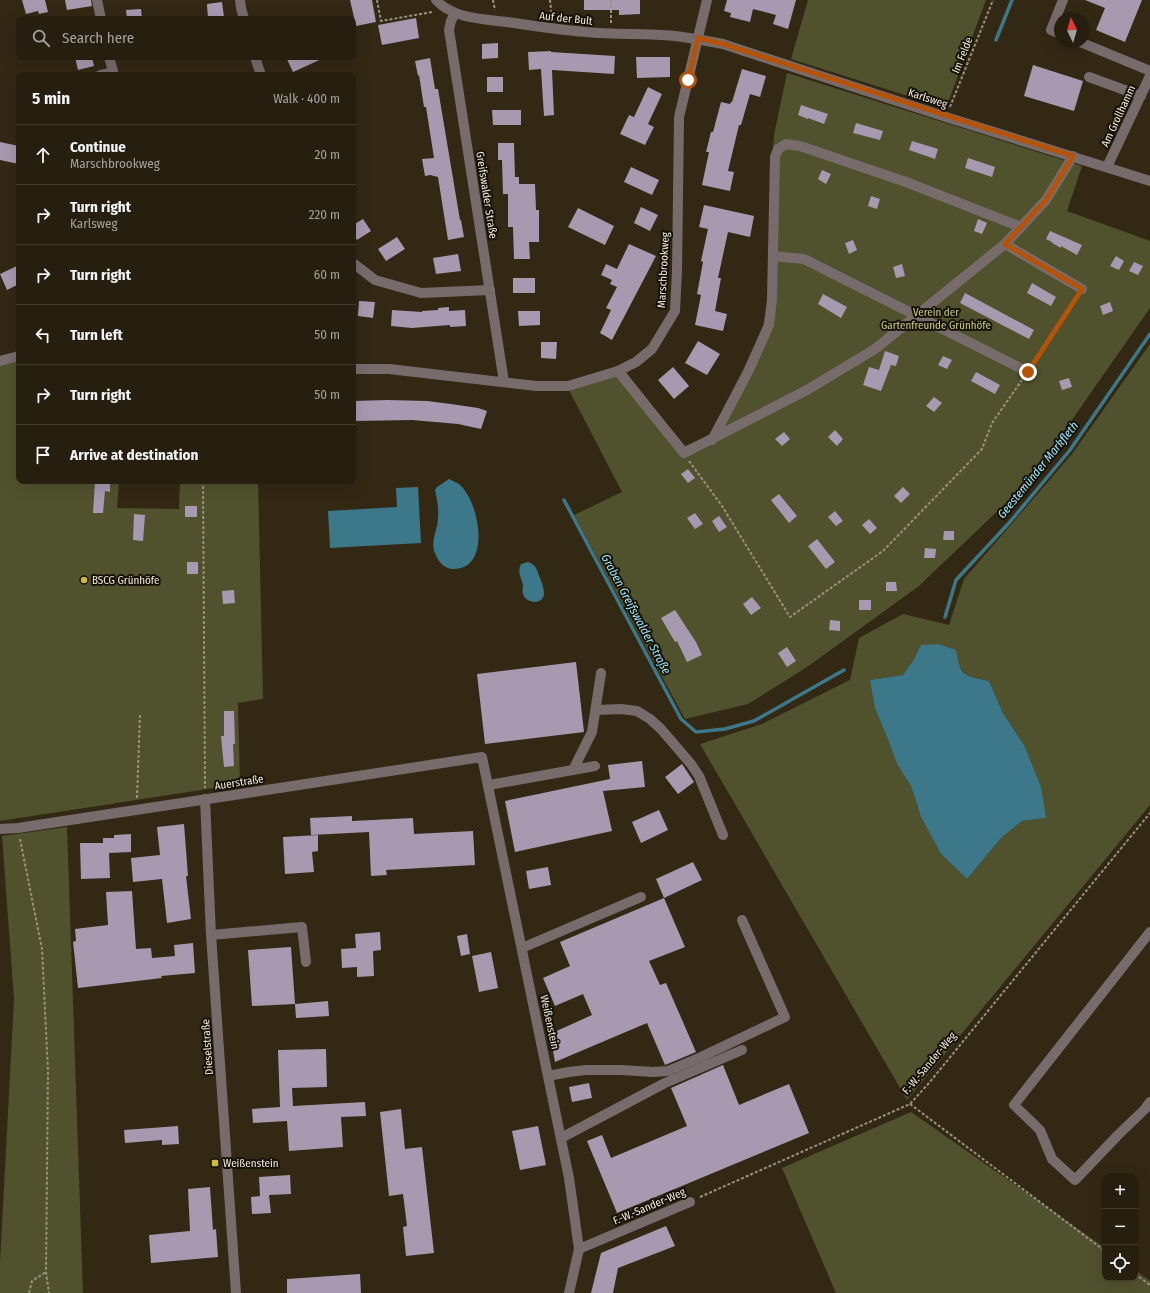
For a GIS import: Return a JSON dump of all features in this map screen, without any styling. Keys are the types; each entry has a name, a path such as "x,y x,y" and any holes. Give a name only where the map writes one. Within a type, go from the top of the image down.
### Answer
{"street":[{"path":"97,0 100,16"},
{"path":"240,0 243,16"},
{"path":"436,0 451,11"},
{"name":"Marschbrookweg","path":"356,369 389,369 536,386 568,386 618,371 636,362 652,349 675,311 679,117 707,0"},
{"path":"1058,12 1063,0"},
{"name":"Auf der Bult","path":"451,11 474,17 553,29 611,34 698,38"},
{"name":"Greifswalder Straße","path":"451,11 449,30 504,382"},
{"path":"1054,22 1051,30 1054,31"},
{"name":"Karlsweg","path":"698,38 723,44 946,117 1150,181"},
{"path":"1090,46 1150,71"},
{"path":"110,60 113,72"},
{"path":"257,60 260,72"},
{"name":"Am Grollhamm","path":"1107,167 1150,76"},
{"path":"1089,78 1141,96"},
{"path":"712,440 748,372 769,324 772,299 775,157 778,149 786,144 800,146 906,182 1021,227"},
{"path":"618,371 684,453 712,440 807,390 869,353 917,317 1005,244 1046,200 1073,156"},
{"path":"1005,244 1082,289"},
{"path":"773,256 804,260 1028,372"},
{"path":"356,265 375,280 421,293 490,290"},
{"path":"0,361 16,357"},
{"path":"573,770 592,732 601,673"},
{"path":"596,710 621,709 637,711 647,716 661,729 691,764 699,776 723,835"},
{"name":"Auerstraße","path":"0,829 18,828 137,810 482,756"},
{"name":"Weißenstein","path":"482,756 569,1178 579,1249 569,1293"},
{"path":"489,785 596,766"},
{"name":"Dieselstraße","path":"205,799 211,935 236,1293"},
{"path":"522,948 641,897"},
{"path":"548,1076 596,1069 653,1072 668,1070 696,1060 785,1017 742,920"},
{"path":"211,935 302,927 306,962"},
{"path":"1150,932 1014,1105 1040,1130 1052,1159 1075,1180 1145,1109 1150,1102"},
{"path":"561,1138 665,1083 742,1050"},
{"name":"F.-W.-Sander-Weg","path":"579,1249 690,1202"}],"path":[{"path":"377,0 381,21 451,11"},
{"path":"550,0 553,29"},
{"path":"611,0 611,34"},
{"name":"Im Felde","path":"946,117 993,0"},
{"path":"684,453 722,506 790,617 883,551 982,449 992,423 1028,372 1082,289"},
{"path":"203,484 205,799"},
{"path":"137,810 140,713"},
{"name":"F.-W.-Sander-Weg","path":"690,1202 910,1104 934,1077 1150,814"},
{"path":"18,828 42,948 48,1071 46,1272 49,1293"},
{"path":"910,1104 1102,1249"},
{"path":"29,1293 32,1281 46,1272"},
{"path":"1138,1276 1150,1285"}],"green space":[{"path":"808,0 986,0 946,108 791,59"},
{"name":"Verein der Gartenfreunde Grünhöfe","path":"787,73 1082,166 1067,211 1150,241 1150,308 1030,480 919,586 807,667 748,704 685,719 574,515 622,492 569,390 626,372 684,446 710,436 763,326 769,293 774,135"},
{"path":"1150,344 1150,805 907,1100 700,744 762,724 850,680 859,638 903,614 949,625 964,579 1072,454","holes":["921,645 958,665 966,675 989,681 1003,713 1024,745 1045,818 1022,821 1001,838 967,879 941,854 921,817 911,786 897,764 870,680 903,675 914,659"]},
{"path":"16,361 16,484 119,484 117,508 179,509 180,484 258,484 263,699 238,703 240,784 0,821 0,364"},
{"path":"67,827 83,1293 0,1293 0,1263 14,999 2,836"},
{"path":"911,1112 1102,1246 1102,1281 1138,1281 1138,1272 1150,1281 1150,1293 836,1293 782,1168"}],"water":[{"path":"449,479 459,484 467,494 473,506 477,520 478,534 477,548 473,559 465,567 452,569 441,563 433,547 438,522 438,504 435,490"},
{"path":"418,487 421,543 330,548 328,511 397,507 396,488"},
{"path":"528,562 536,568 543,586 543,598 534,602 527,600 523,593 523,585 519,570 521,564"},
{"path":"938,644 956,650 959,666 965,674 974,678 989,681 1003,713 1024,745 1041,787 1046,818 1022,821 1001,838 967,879 941,854 921,817 911,786 897,764 875,708 870,680 903,675 914,659 921,645"}],"building":[{"path":"22,0 45,0 48,12 39,14 38,11 26,14"},
{"path":"65,0 91,0 92,6 67,10"},
{"path":"350,0 372,0 376,22 356,26 356,16 354,16"},
{"path":"584,0 640,0 640,14 619,15 619,10 584,10"},
{"path":"727,0 796,0 788,29 773,24 776,15 753,9 750,22 730,17 731,13 724,11"},
{"path":"1085,0 1142,0 1125,42 1096,30 1105,8"},
{"path":"222,2 224,16 208,16 207,4"},
{"path":"141,9 142,16 127,16 126,10"},
{"path":"416,18 419,38 382,45 378,25"},
{"path":"498,43 498,58 482,59 482,44"},
{"path":"551,51 615,56 614,74 552,70 554,115 544,116 541,69 529,70 528,52"},
{"path":"636,57 670,57 670,77 637,78"},
{"path":"430,58 435,89 438,89 464,237 448,240 438,177 430,175 425,176 422,159 434,158 426,107 424,107 419,75 418,76 415,61"},
{"path":"76,60 93,60 94,66 78,70"},
{"path":"287,60 319,60 293,72"},
{"path":"1033,65 1083,81 1074,111 1024,96"},
{"path":"742,69 766,76 760,97 750,94 741,125 739,125 728,171 734,172 730,191 702,185 709,152 706,152 721,102 730,104 732,102"},
{"path":"487,77 503,77 503,92 487,92"},
{"path":"648,87 662,94 648,124 654,127 645,145 620,134 629,115 634,117"},
{"path":"801,105 828,114 824,124 798,115"},
{"path":"492,110 521,110 521,125 493,125"},
{"path":"856,123 883,131 880,140 853,133"},
{"path":"912,141 938,149 935,159 909,150"},
{"path":"0,142 16,145 16,163 0,160"},
{"path":"498,143 514,143 515,177 519,177 519,184 535,184 536,210 539,210 539,242 529,242 530,259 514,259 513,227 508,227 508,194 503,194 502,160 498,160"},
{"path":"968,158 995,167 992,177 965,168"},
{"path":"631,167 659,180 652,195 624,182"},
{"path":"822,170 831,174 826,184 818,179"},
{"path":"871,196 880,199 877,209 868,206"},
{"path":"704,205 754,216 750,237 728,232 718,278 721,278 715,311 727,314 723,331 695,325 701,295 697,294 703,262 701,261 708,229 699,227"},
{"path":"641,207 658,215 650,231 634,223"},
{"path":"578,208 614,226 605,245 568,227"},
{"path":"363,219 371,231 357,240 356,223"},
{"path":"978,219 987,223 982,234 974,231"},
{"path":"1050,231 1082,245 1077,255 1046,239"},
{"path":"397,237 405,249 386,261 378,249"},
{"path":"853,240 857,250 849,254 845,243"},
{"path":"629,244 656,256 612,340 600,333 611,310 606,308 617,287 610,284 612,280 601,275 606,264 617,269"},
{"path":"458,254 461,271 436,274 433,258"},
{"path":"1116,256 1124,261 1119,270 1110,266"},
{"path":"1134,262 1143,266 1138,275 1129,271"},
{"path":"902,264 905,276 896,278 893,267"},
{"path":"16,266 16,286 7,290 0,274"},
{"path":"513,278 535,278 535,293 513,293"},
{"path":"1032,283 1056,297 1051,306 1027,293"},
{"path":"965,293 1034,330 1029,339 960,303"},
{"path":"823,294 847,307 841,318 818,304"},
{"path":"359,301 375,302 373,318 358,316"},
{"path":"1110,302 1113,311 1103,315 1100,306"},
{"path":"449,307 449,311 465,310 466,326 450,327 450,325 412,328 391,326 392,310 422,312"},
{"path":"518,311 540,311 540,325 519,326"},
{"path":"698,341 720,354 707,375 685,363"},
{"path":"541,342 557,342 556,359 541,358"},
{"path":"885,351 899,356 896,366 891,365 881,391 863,385 869,367 879,370"},
{"path":"943,356 952,360 947,369 938,365"},
{"path":"673,367 689,386 674,399 658,380"},
{"path":"976,372 1000,385 995,394 971,381"},
{"path":"1069,378 1072,387 1062,390 1059,381"},
{"path":"934,397 942,403 934,412 926,406"},
{"path":"356,401 427,401 478,408 487,411 481,429 458,424 412,420 356,421"},
{"path":"835,430 843,439 837,446 828,437"},
{"path":"784,432 790,439 782,446 775,439"},
{"path":"688,469 695,478 688,483 681,474"},
{"path":"95,484 110,484 110,492 105,491 103,513 93,513"},
{"path":"903,487 910,494 901,503 894,496"},
{"path":"779,494 797,516 789,523 771,500"},
{"path":"185,506 197,506 197,517 185,517"},
{"path":"835,511 843,521 836,526 828,517"},
{"path":"695,513 703,524 695,529 687,518"},
{"path":"134,514 145,515 143,541 133,540"},
{"path":"719,516 727,527 719,532 712,521"},
{"path":"869,519 877,528 870,534 862,525"},
{"path":"944,531 954,531 954,540 943,540"},
{"path":"817,539 835,562 826,569 808,546"},
{"path":"925,548 936,549 935,558 924,558"},
{"path":"187,562 198,562 198,574 187,574"},
{"path":"886,582 896,582 897,591 886,591"},
{"path":"234,590 235,603 223,604 222,591"},
{"path":"752,597 761,608 751,615 743,604"},
{"path":"859,600 871,600 871,610 859,610"},
{"path":"675,610 696,642 702,655 687,662 677,641 675,642 661,618"},
{"path":"830,620 840,621 840,631 829,630"},
{"path":"787,647 796,661 787,667 778,653"},
{"path":"576,662 584,732 485,744 477,674"},
{"path":"224,711 234,711 235,744 233,744 234,766 224,767 221,736 224,736"},
{"path":"642,761 645,787 603,791 612,831 515,852 505,801 610,779 608,765"},
{"path":"682,764 694,782 678,794 665,777"},
{"path":"659,810 668,830 641,843 632,822"},
{"path":"352,816 352,821 413,818 414,834 473,831 475,865 386,870 387,875 371,876 369,832 311,835 310,818"},
{"path":"184,824 188,876 186,876 191,919 167,923 162,879 133,882 131,858 160,855 157,827"},
{"path":"131,834 131,852 109,853 110,878 81,879 80,843 103,843 103,838 114,838 114,835"},
{"path":"318,835 318,851 312,852 314,872 285,874 283,837"},
{"path":"693,862 702,880 664,898 656,879"},
{"path":"548,867 551,885 529,889 526,871"},
{"path":"132,891 136,949 151,948 152,958 175,956 174,945 193,943 195,973 161,976 162,978 78,988 73,942 76,941 75,929 108,925 106,892"},
{"path":"664,898 685,947 649,961 660,985 666,983 696,1052 665,1065 647,1023 555,1062 550,1034 592,1015 583,994 555,1006 543,978 570,966 560,942"},
{"path":"380,932 381,950 373,951 374,976 357,977 357,967 342,968 341,949 356,948 355,934"},
{"path":"467,934 470,954 461,956 457,936"},
{"path":"291,947 295,1004 252,1006 248,950"},
{"path":"491,952 498,988 479,992 472,956"},
{"path":"328,1001 329,1016 296,1018 295,1004"},
{"path":"326,1049 327,1087 292,1088 293,1106 365,1102 366,1116 341,1117 343,1147 289,1151 287,1121 253,1123 252,1109 280,1107 278,1050"},
{"path":"723,1065 739,1105 789,1084 809,1133 617,1213 587,1141 602,1135 611,1158 687,1126 671,1088"},
{"path":"589,1083 592,1098 572,1102 569,1087"},
{"path":"401,1109 405,1149 422,1147 434,1253 406,1256 403,1227 407,1226 403,1194 389,1196 380,1112"},
{"path":"178,1126 179,1144 162,1145 162,1140 125,1143 124,1130"},
{"path":"538,1126 546,1165 520,1170 512,1131"},
{"path":"290,1175 291,1194 269,1195 271,1213 252,1214 251,1197 260,1196 259,1177"},
{"path":"210,1187 213,1230 216,1229 218,1257 151,1263 149,1235 190,1231 188,1189"},
{"path":"666,1226 675,1246 618,1268 613,1293 591,1293 601,1253"},
{"path":"360,1274 361,1293 287,1293 287,1279"}],"waterway":[{"path":"996,40 1012,0"},
{"name":"Geestemünder Markfleth","path":"945,617 956,580 1009,523 1070,450 1150,334"},
{"name":"Graben Greifswalder Straße","path":"564,500 681,719 696,732 725,729 754,721 844,670"}],"place":[{"name":"BSCG Grünhöfe","path":"84,580"},
{"name":"Weißenstein","path":"215,1163"}],"route":[{"path":"688,80 698,38 723,44 946,117 1073,156 1046,200 1005,244 1082,289 1028,372"}]}
